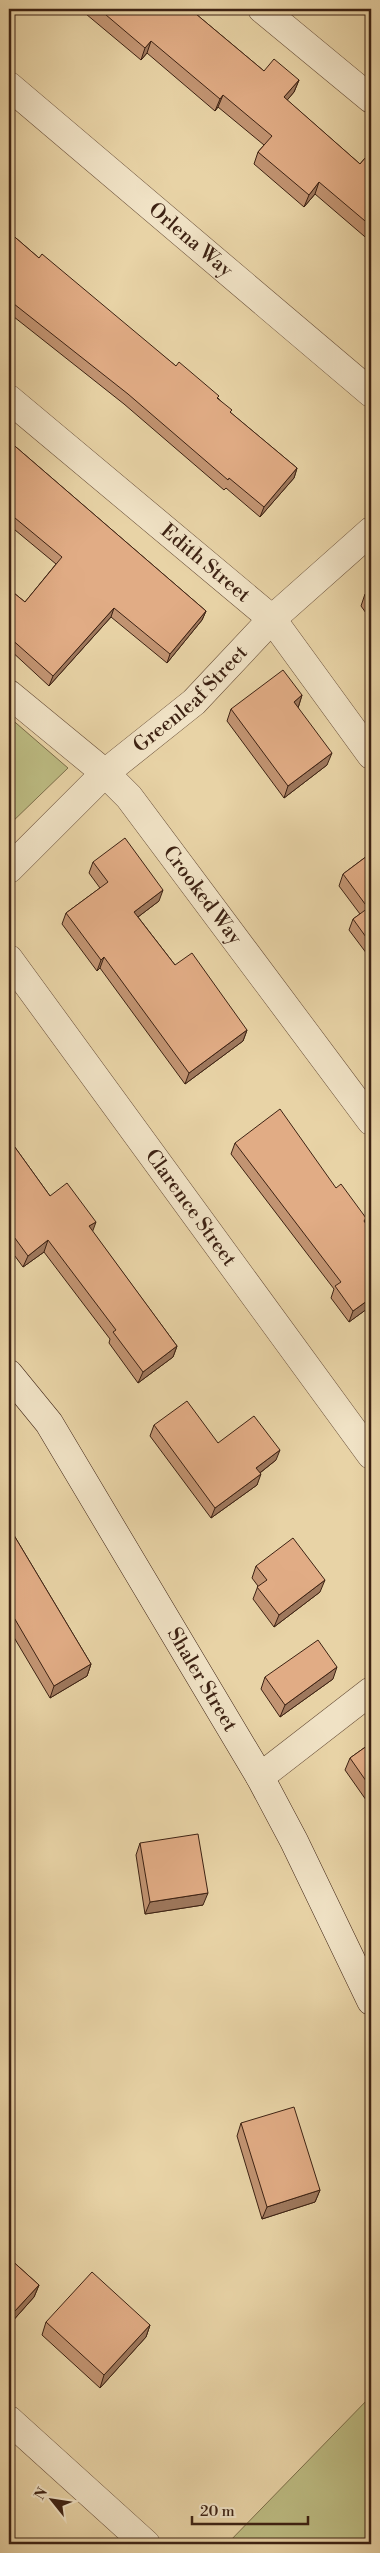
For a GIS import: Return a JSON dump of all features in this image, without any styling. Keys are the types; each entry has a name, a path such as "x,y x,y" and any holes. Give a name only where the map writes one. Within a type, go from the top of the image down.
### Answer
{"street":[{"path":"262,9 371,99"},
{"name":"Orlena Way","path":"9,86 371,393"},
{"name":"Edith Street","path":"9,399 272,619 371,755"},
{"name":"Greenleaf Street","path":"9,869 106,773 194,702 272,619 371,531"},
{"name":"Crooked Way","path":"9,694 106,773 129,797 371,1121"},
{"name":"Clarence Street","path":"9,959 371,1455"},
{"name":"Shaler Street","path":"9,1374 49,1423 260,1777 294,1841 371,2001"},
{"path":"260,1777 371,1691"},
{"path":"9,2420 146,2544"}],"shaded area":[{"path":"9,717 68,768 9,825"},
{"path":"371,2396 371,2544 227,2544"}],"building":[{"path":"99,9 190,9 264,71 274,59 299,80 284,97 360,164 371,151 371,226 319,182 309,195 258,152 272,136 223,95 220,99 151,41 145,48"},
{"path":"9,232 39,258 42,254 176,366 179,362 219,396 217,398 232,410 230,412 297,468 264,507 229,478 228,480 128,394 9,300"},
{"path":"9,441 206,611 170,654 114,608 53,676 9,637 9,589 25,602 62,557 9,513"},
{"path":"371,589 371,602 365,594"},
{"path":"283,670 302,695 294,702 332,753 288,786 231,709"},
{"path":"125,838 163,890 134,912 175,965 192,953 247,1030 189,1073 104,957 101,960 66,913 108,882 93,862"},
{"path":"371,853 371,944 353,919 368,908 343,874"},
{"path":"280,1109 336,1188 341,1184 366,1218 364,1221 371,1231 371,1298 353,1311 335,1286 341,1282 235,1143"},
{"path":"9,1139 50,1196 67,1183 96,1222 89,1226 177,1346 143,1372 113,1332 116,1330 48,1240 28,1256 9,1230"},
{"path":"187,1401 218,1443 254,1416 280,1450 256,1468 261,1474 215,1508 154,1425"},
{"path":"9,1527 91,1664 54,1686 9,1609"},
{"path":"293,1538 325,1580 279,1615 257,1587 267,1580 256,1566"},
{"path":"318,1640 337,1667 285,1705 265,1677"},
{"path":"371,1743 371,1788 350,1758"},
{"path":"198,1834 208,1893 150,1902 140,1843"},
{"path":"294,2107 320,2190 267,2207 241,2123"},
{"path":"9,2258 39,2285 14,2312 9,2308"},
{"path":"92,2272 150,2325 104,2375 46,2322"}]}
